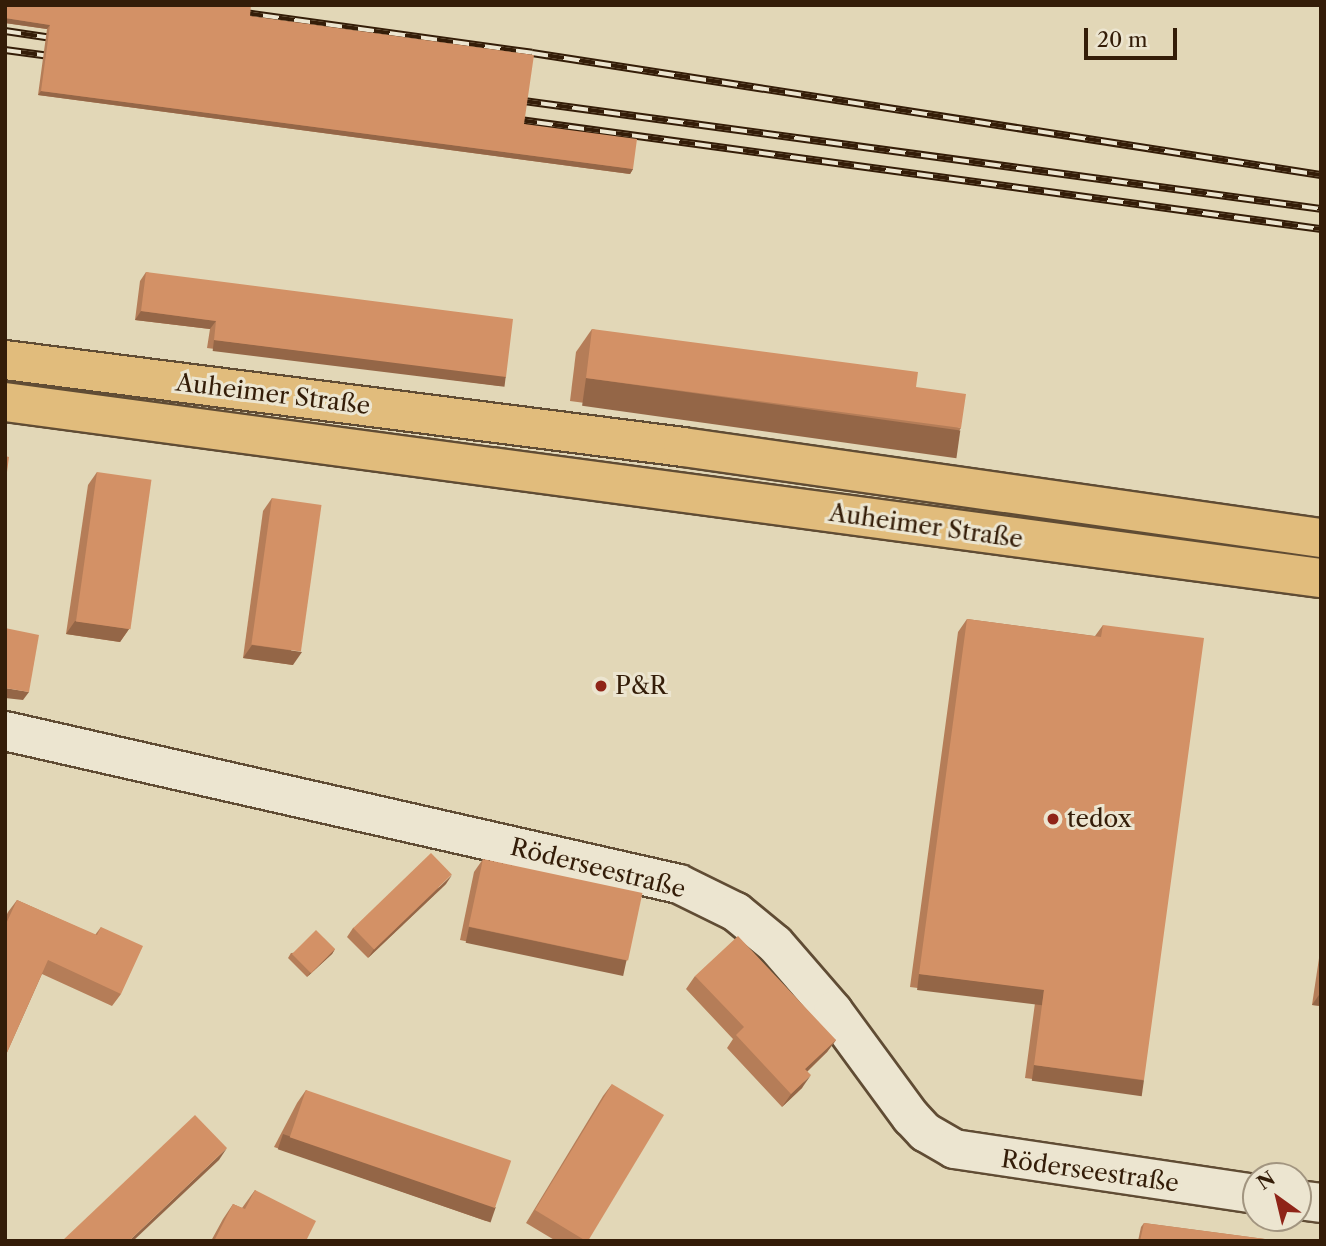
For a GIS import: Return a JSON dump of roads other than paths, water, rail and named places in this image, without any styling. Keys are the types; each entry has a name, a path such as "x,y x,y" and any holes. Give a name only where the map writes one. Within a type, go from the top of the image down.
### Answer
{"main road":[{"name":"Auheimer Straße","path":"5,360 540,428 1321,538"},
{"name":"Auheimer Straße","path":"5,402 1321,578"}],"street":[{"path":"532,473 540,428"},
{"name":"Röderseestraße","path":"5,731 679,884 736,912 775,944 826,1002 911,1117 954,1149 1242,1192"}],"railway":[{"path":"231,11 532,53 1321,175"},
{"path":"5,31 65,40"},
{"path":"5,50 64,58"},
{"path":"509,99 1321,209"},
{"path":"505,118 1321,229"}],"place":[{"name":"P&R","path":"601,686"},
{"name":"tedox","path":"1053,819"}]}
